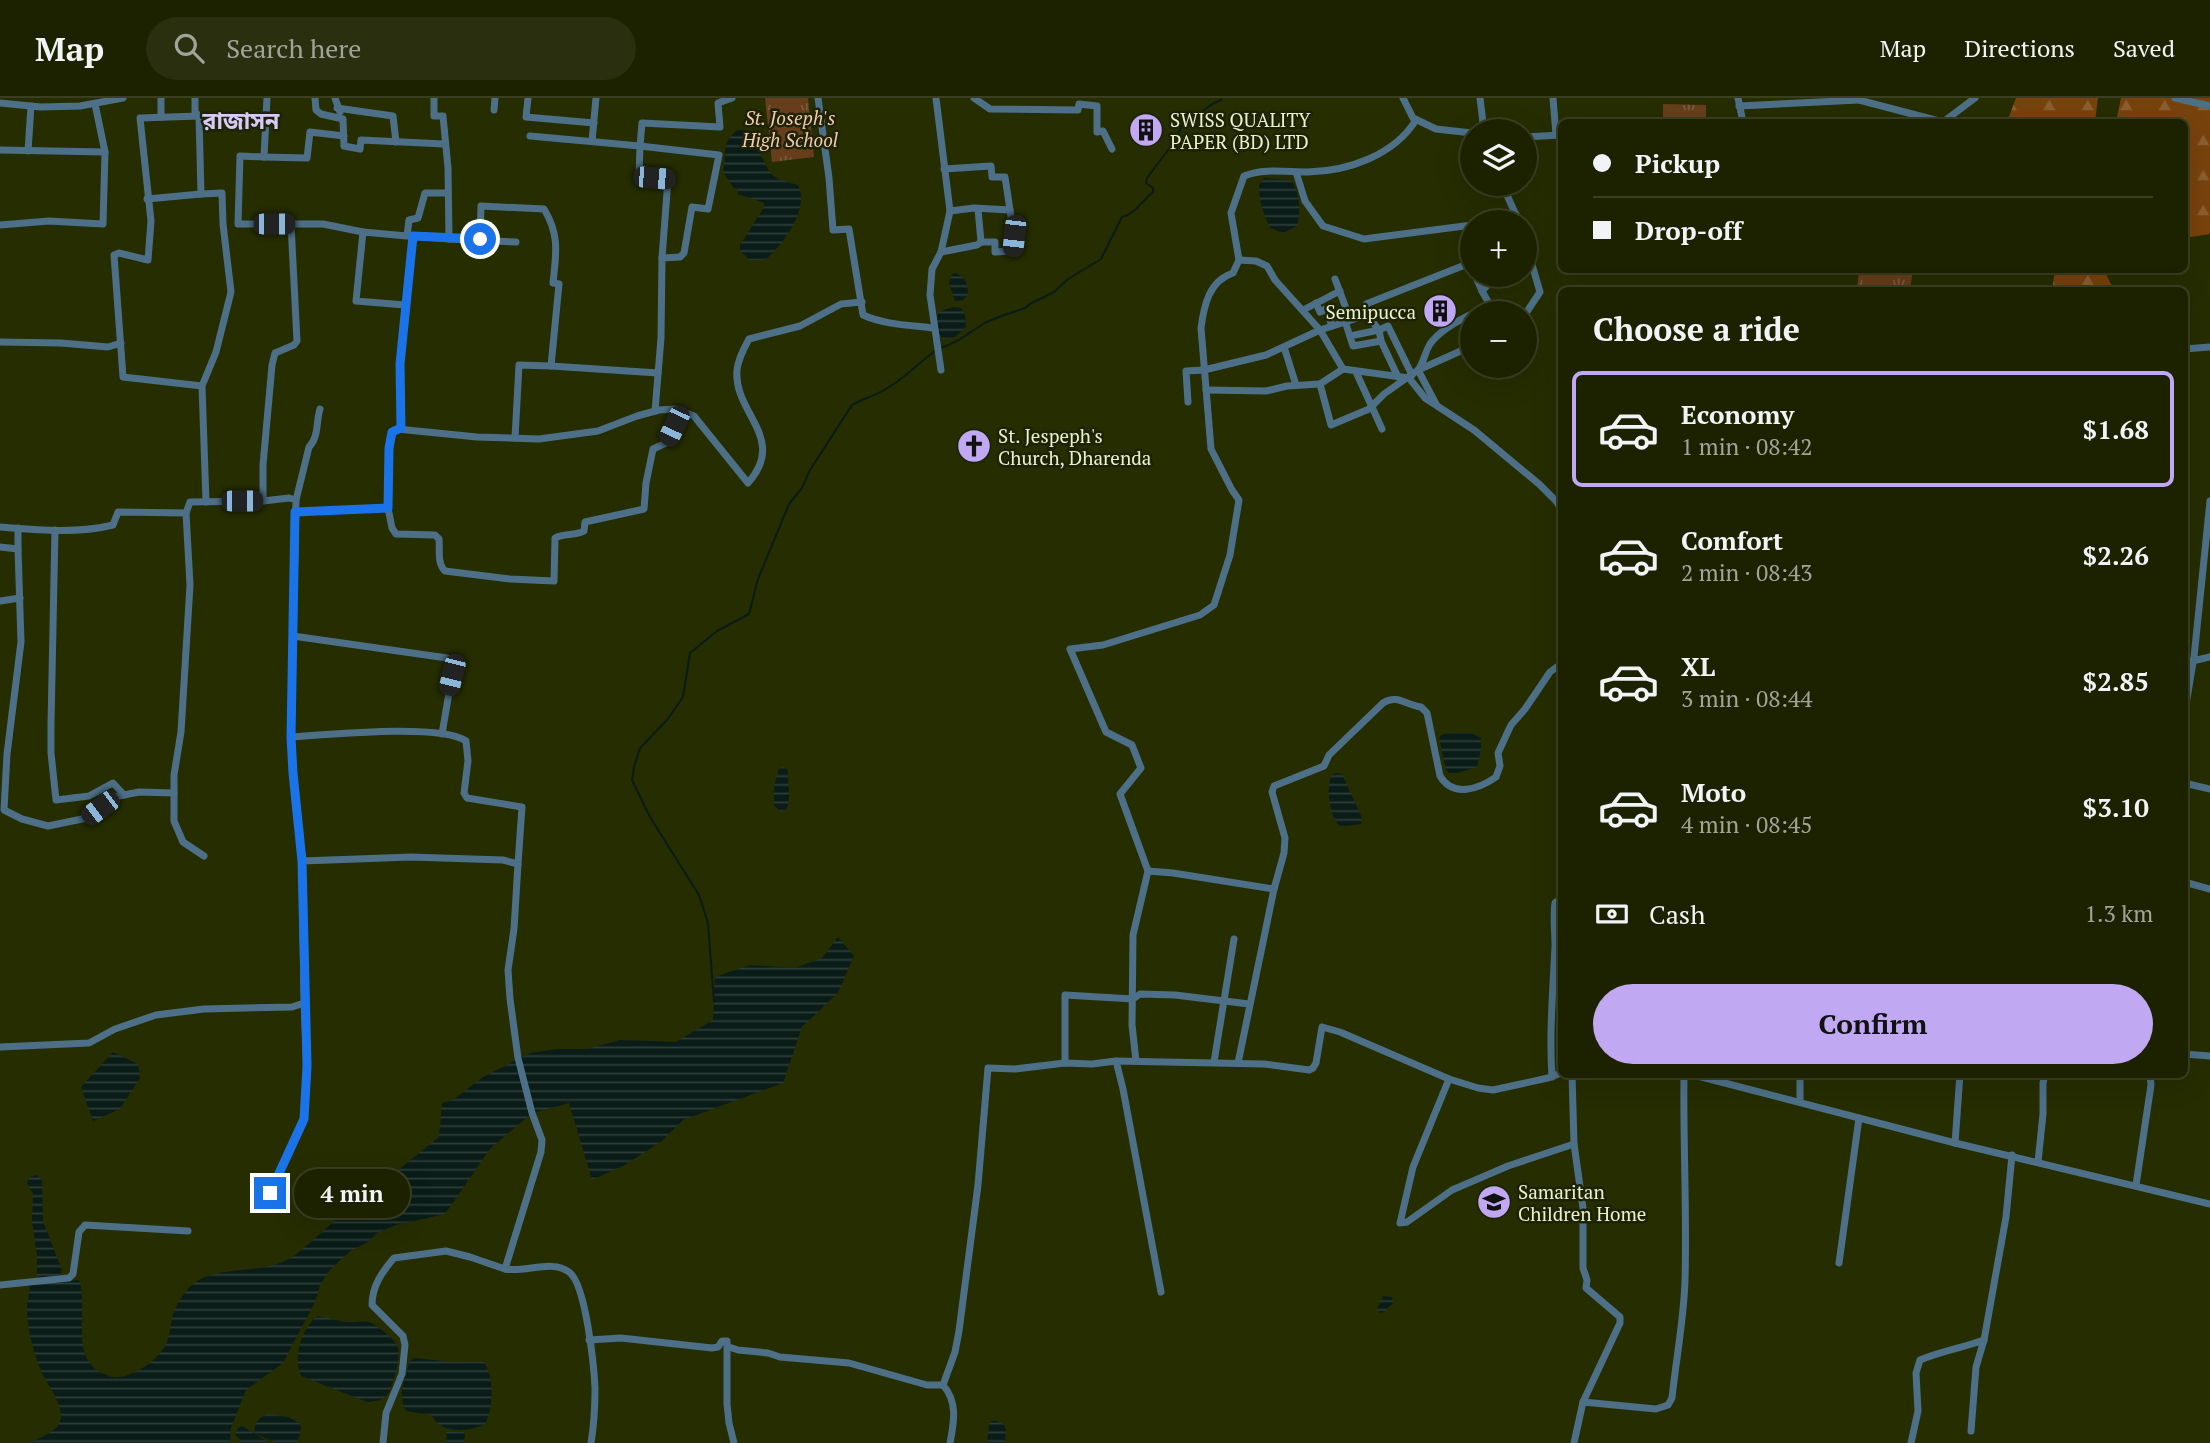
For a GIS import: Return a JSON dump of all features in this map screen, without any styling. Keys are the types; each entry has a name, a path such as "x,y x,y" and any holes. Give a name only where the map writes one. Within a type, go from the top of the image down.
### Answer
{"street":[{"path":"0,103 31,106 54,102 95,104 123,98"},
{"path":"161,98 161,117"},
{"path":"195,98 195,112 199,116 201,194"},
{"path":"264,157 267,98"},
{"path":"315,98 316,110 321,114 344,119"},
{"path":"335,98 344,119 344,146 360,149 361,140 444,144"},
{"path":"433,98 434,116 443,116 449,193 449,239"},
{"path":"494,110 495,98"},
{"path":"528,98 526,117 594,123"},
{"path":"592,141 596,98"},
{"path":"656,411 668,179 639,176 642,123 720,127 718,103 732,98"},
{"path":"818,98 833,230 849,229 863,315 874,320 934,328"},
{"path":"936,98 950,211 941,252 932,268 930,295 941,370"},
{"path":"974,98 990,109 1078,110 1079,104 1097,106 1097,132 1103,131 1112,149"},
{"path":"1403,98 1416,120 1436,129 1460,132"},
{"path":"1480,98 1483,119"},
{"path":"1537,136 1558,135 1553,98"},
{"path":"1947,119 1975,98"},
{"path":"2175,98 2210,106"},
{"path":"1742,119 1738,102 1859,99 1932,119"},
{"path":"0,225 49,221 103,224 104,152 95,104"},
{"path":"28,151 31,106"},
{"path":"338,108 393,116 396,142"},
{"path":"319,133 321,114"},
{"path":"199,116 140,118 151,221 149,258 143,260 119,253 114,255 123,377 202,386"},
{"path":"1136,1061 1132,1025 1133,935 1148,871 1120,794 1141,768 1132,745 1106,732 1070,649 1103,645 1200,615 1214,605 1230,555 1239,500 1210,449 1201,328 1210,291 1224,276 1233,273 1239,260 1231,213 1244,176 1253,173 1344,168 1393,146 1408,133 1416,120"},
{"path":"238,224 240,156 307,158 310,132 344,136"},
{"path":"530,136 719,155 708,209 692,207 684,253 680,257 662,258"},
{"path":"0,150 104,152"},
{"path":"941,252 981,242 995,242 995,252 1012,251 1014,236 1006,177 992,177 991,166 944,169"},
{"path":"1296,172 1305,201 1323,226 1333,230 1364,239 1460,227"},
{"path":"147,199 222,193 223,224 232,292 216,352 202,386 206,502"},
{"path":"401,428 400,364 409,220 418,218 425,194 449,193"},
{"path":"480,239 481,206 544,209 553,224 556,251 553,283 559,284 551,366"},
{"path":"978,209 981,242"},
{"path":"950,211 1010,210"},
{"path":"223,224 323,224 363,232 516,242"},
{"path":"263,501 263,465 272,365 275,353 298,341 291,224"},
{"path":"363,232 356,301 405,305"},
{"path":"1239,260 1256,261 1267,266 1275,280 1320,331 1343,369 1398,377 1413,374 1423,363 1430,345 1450,325 1460,320"},
{"path":"1398,377 1381,341 1379,330 1367,315 1366,304 1460,267"},
{"path":"1335,278 1353,346 1381,341"},
{"path":"1534,301 1540,292 1537,282"},
{"path":"1480,287 1488,301"},
{"path":"1482,291 1486,287"},
{"path":"1303,310 1340,291"},
{"path":"681,410 666,443 653,449 644,509 585,522 584,531 555,538 554,581 445,571 440,561 439,539 435,534 396,534 392,528 388,508 389,448 392,432 401,428 465,436 539,439 598,431 656,411 681,410 694,416 748,483 756,474 763,454 763,438 737,379 739,361 749,339 800,326 841,304 862,302"},
{"path":"1316,303 1320,312 1326,309 1332,326"},
{"path":"1188,402 1186,371 1204,370 1266,355 1332,326 1367,315"},
{"path":"1350,336 1388,326 1425,398 1474,430 1539,484 1558,504"},
{"path":"0,342 108,347 121,344"},
{"path":"1283,347 1296,385"},
{"path":"2188,349 2210,347"},
{"path":"1320,384 1331,425 1372,406 1413,374 1460,352"},
{"path":"515,438 519,365 658,373"},
{"path":"1206,390 1266,391 1320,384 1343,369"},
{"path":"1356,372 1382,429"},
{"path":"1413,374 1436,405"},
{"path":"270,1193 304,1119 307,1066 302,861 291,737 295,512 320,409"},
{"path":"204,856 183,842 174,821 174,775 181,732 190,585 187,513 190,502 289,498 296,500"},
{"path":"2188,692 2208,546 2210,502"},
{"path":"295,512 388,508"},
{"path":"0,527 55,530 100,528 113,525 118,512 187,513"},
{"path":"18,528 21,642 6,754 4,810 22,819 48,826 87,818 114,797 139,792 174,793"},
{"path":"55,530 51,753 56,800 89,796 113,783 124,795"},
{"path":"0,547 18,549"},
{"path":"2201,585 2210,587"},
{"path":"0,601 20,598"},
{"path":"293,635 447,658 452,664 452,675 442,734"},
{"path":"2188,662 2210,657"},
{"path":"1238,1063 1284,853 1285,838 1272,792 1274,786 1324,766 1329,755 1383,704 1399,699 1411,706 1421,707 1427,713 1443,782 1469,790 1496,777 1500,766 1498,753 1511,725 1550,673 1558,666"},
{"path":"291,737 357,732 456,736 466,741 468,761 464,793 467,798 522,807 514,929 508,970 518,1058 542,1140 541,1152 505,1269"},
{"path":"2188,784 2210,789"},
{"path":"302,861 411,857 503,860 518,864"},
{"path":"1148,871 1274,889"},
{"path":"2188,882 2210,889"},
{"path":"1552,1077 1550,1053 1554,909 1558,900"},
{"path":"1214,1062 1234,939"},
{"path":"1065,1063 1065,995 1133,999 1140,994 1175,995 1249,1004"},
{"path":"0,1047 89,1043 114,1029 156,1015 204,1009 292,1007 304,1003"},
{"path":"943,1385 955,1352 959,1331 978,1185 988,1068 1015,1069 1065,1063 1136,1061 1238,1063 1308,1070 1316,1063 1322,1027 1340,1032 1449,1079 1478,1088 1493,1090 1558,1074"},
{"path":"2188,1054 2210,1056"},
{"path":"1116,1061 1161,1292"},
{"path":"1572,1078 1574,1144 1583,1208 1583,1268 1587,1280 1586,1288 1620,1317 1620,1323 1583,1402 1574,1443"},
{"path":"1583,1402 1656,1409 1668,1405 1672,1398 1685,1284 1687,1204 1683,1142 1684,1078"},
{"path":"1706,1078 1955,1143 2210,1205"},
{"path":"1800,1078 1800,1102"},
{"path":"1955,1143 1960,1078"},
{"path":"2038,1162 2044,1078"},
{"path":"2136,1185 2150,1078"},
{"path":"1449,1079 1413,1167 1400,1223 1407,1223 1452,1190 1508,1166 1574,1144"},
{"path":"1839,1263 1859,1118"},
{"path":"1971,1431 1976,1367 2006,1217 2012,1155"},
{"path":"0,1285 69,1278 73,1274 79,1232 85,1225 188,1231"},
{"path":"383,1443 386,1413 402,1374 405,1345 402,1336 372,1305 376,1284 394,1258 446,1251 505,1269 564,1269 574,1276 584,1302 595,1390 591,1443"},
{"path":"589,1340 621,1338 712,1348 718,1347 722,1341 727,1341 727,1404 734,1443"},
{"path":"1911,1443 1918,1411 1916,1373 1920,1360 1940,1351 1966,1347 1983,1340"},
{"path":"729,1347 780,1357 849,1363 927,1385 943,1385"},
{"path":"943,1385 954,1407 950,1443"}],"green space":[{"name":"St. Joseph's High School","path":"765,98 808,98 814,157 772,162"},
{"path":"2016,98 2098,98 2095,119 2008,119"},
{"path":"2121,98 2210,98 2210,234 2188,237 2188,119 2117,119"},
{"path":"1663,104 1706,105 1706,119 1663,119"},
{"path":"1859,273 1913,273 1910,287 1857,287"},
{"path":"2055,273 2106,273 2112,287 2052,287"}],"water":[{"path":"739,129 750,131 772,174 798,185 801,194 798,215 793,226 765,260 750,260 740,251 740,245 764,203 738,194 723,172 726,144"},
{"path":"1264,178 1291,180 1299,202 1297,226 1283,233 1270,228 1260,196 1259,185"},
{"path":"956,273 966,282 968,295 963,300 955,301 949,283 952,274"},
{"path":"952,307 961,308 966,327 955,337 943,339 938,330 938,315 939,312"},
{"path":"1449,733 1471,733 1481,738 1477,767 1457,773 1449,773 1446,770 1439,738"},
{"path":"783,767 788,770 789,796 786,810 781,812 774,805 774,786 779,769"},
{"path":"1342,774 1362,818 1361,824 1338,825 1335,820 1329,788 1331,776"},
{"path":"838,937 854,956 838,993 802,1027 783,1083 683,1120 662,1141 625,1165 592,1180 569,1103 532,1113 490,1149 445,1214 396,1225 377,1233 368,1242 350,1251 329,1271 283,1363 246,1390 231,1428 230,1443 30,1443 55,1428 61,1415 58,1402 41,1371 31,1339 27,1315 29,1285 79,1280 86,1356 92,1366 106,1375 118,1377 133,1373 151,1362 165,1346 175,1310 182,1296 193,1284 216,1274 275,1265 297,1254 439,1137 442,1103 453,1100 483,1077 530,1053 557,1049 587,1049 620,1040 676,1042 713,1020 715,977 750,965 795,968 822,958"},
{"path":"113,1052 138,1064 140,1078 120,1109 93,1121 81,1087"},
{"path":"37,1175 42,1180 43,1221 62,1270 60,1275 41,1279 37,1275 32,1222 33,1194 27,1183 30,1177"},
{"path":"1383,1296 1392,1297 1393,1303 1380,1313 1377,1309"},
{"path":"317,1316 345,1322 368,1322 394,1341 399,1352 397,1365 392,1386 385,1397 367,1402 301,1376 298,1360 300,1344 307,1328"},
{"path":"414,1358 484,1362 492,1392 486,1423 476,1428 456,1430 444,1427 431,1415 406,1411 402,1399 403,1386 410,1361"},
{"path":"269,1414 288,1417 301,1424 296,1443 277,1443 255,1434 258,1421"},
{"path":"992,1421 1004,1425 1005,1443 987,1443 989,1424"},
{"path":"242,1426 270,1443 239,1443 240,1439 235,1435"},
{"path":"447,1431 462,1431 465,1434 464,1443 446,1443"}],"waterway":[{"path":"940,348 995,318 1027,307 1054,292 1068,279 1101,259 1122,217 1135,210 1153,192 1153,188 1146,183 1147,178 1177,138 1182,125 1221,98"},
{"path":"714,1002 708,923 699,895 650,817 632,780 640,748 667,720 683,697 690,653 717,631 749,614 758,579 789,504 802,488 810,470 852,405 889,387 935,351"}],"place":[{"name":"SWISS QUALITY PAPER (BD) LTD","path":"1146,130"},
{"name":"Semipucca","path":"1440,311"},
{"name":"St. Jespeph's Church, Dharenda","path":"974,446"},
{"name":"Samaritan Children Home","path":"1494,1202"}],"district":[{"name":"রাজাসন","path":"241,120"}],"route":[{"path":"270,1193 304,1119 307,1066 302,861 291,737 295,512 388,508 389,448 392,432 401,428 400,364 413,236 480,239"}]}
